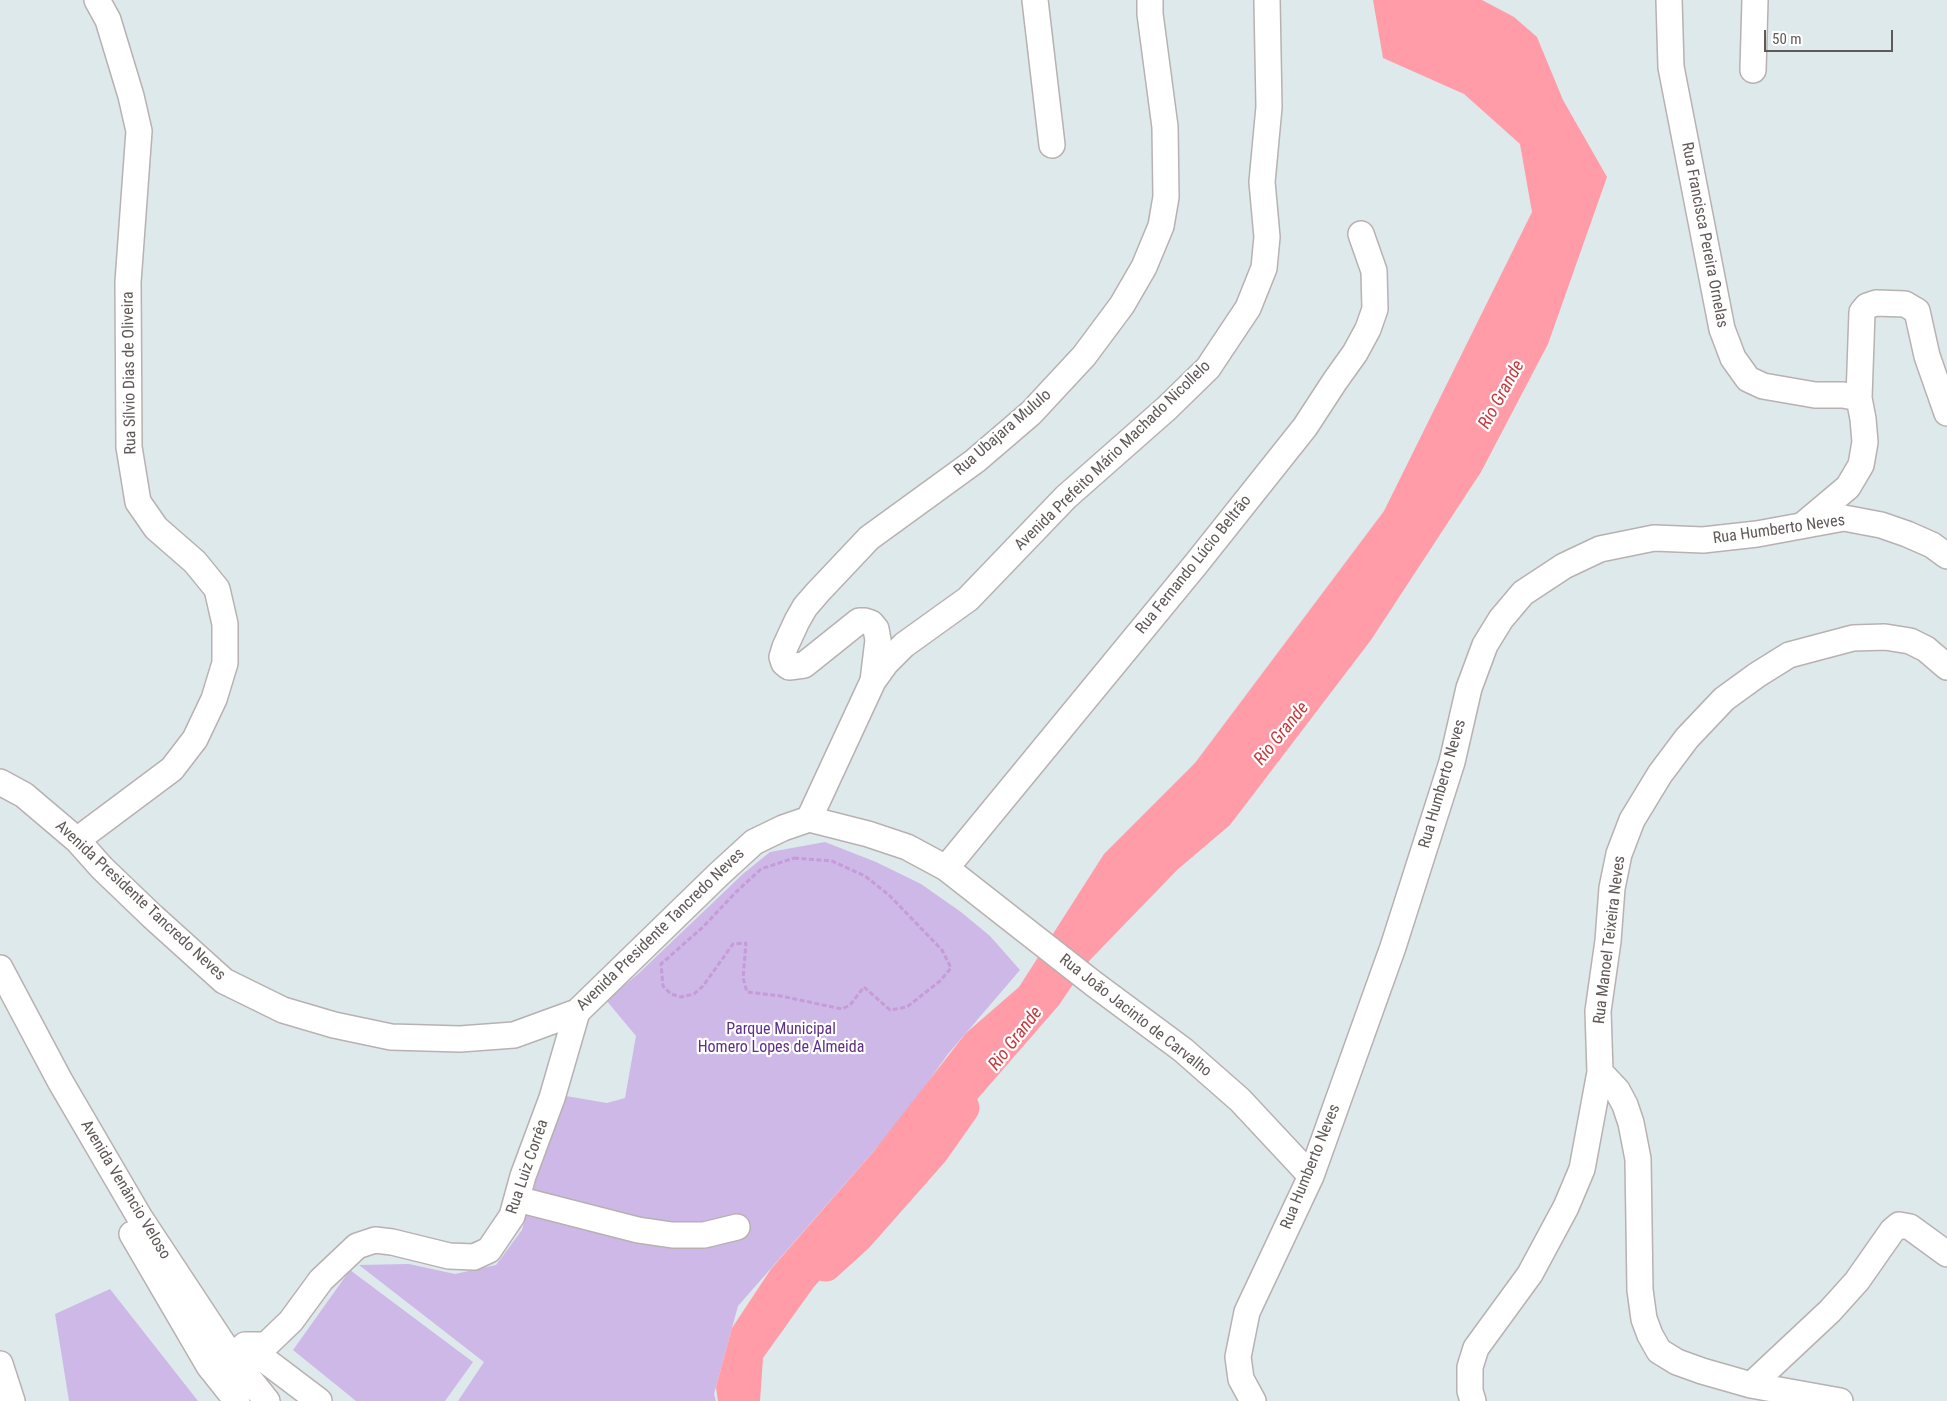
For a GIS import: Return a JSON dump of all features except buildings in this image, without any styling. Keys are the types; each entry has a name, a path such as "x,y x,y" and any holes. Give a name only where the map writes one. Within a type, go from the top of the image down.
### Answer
{"street":[{"name":"Rua Sílvio Dias de Oliveira","path":"77,840 172,770 195,739 214,699 225,663 226,624 217,589 195,562 156,528 138,502 129,447 128,282 139,131 125,74 108,20 97,0"},
{"path":"1035,0 1052,145"},
{"name":"Rua Ubajara Mululo","path":"873,681 878,640 876,629 871,623 865,621 859,621 804,665 794,668 784,663 782,656 789,636 801,614 818,592 868,538 975,461 1031,413 1084,356 1122,305 1144,267 1161,226 1166,197 1165,126 1150,14 1150,0"},
{"name":"Avenida Prefeito Mário Machado Nicollelo","path":"809,819 873,681 886,663 904,645 968,600 1066,497 1130,441 1208,368 1248,308 1264,268 1268,237 1262,182 1269,107 1267,0"},
{"name":"Rua Francisca Pereira Ornelas","path":"1669,0 1671,67 1722,329 1733,358 1748,379 1762,386 1815,395 1859,398"},
{"path":"1753,70 1755,0"},
{"name":"Rua Fernando Lúcio Beltrão","path":"946,868 1202,556 1305,427 1355,354 1368,329 1374,309 1374,271 1361,234"},
{"path":"1804,524 1848,488 1861,465 1865,442 1864,418 1859,398 1862,312 1867,306 1876,303 1905,304 1917,311 1928,356 1947,413"},
{"name":"Rua Humberto Neves","path":"1253,1401 1241,1379 1238,1357 1247,1312 1311,1176 1396,938 1452,762 1469,688 1485,645 1501,619 1523,593 1564,566 1600,549 1654,538 1703,540 1757,534 1844,518 1864,521 1907,534 1932,545 1947,556"},
{"name":"Rua Manoel Teixeira Neves","path":"1473,1401 1470,1391 1470,1367 1476,1348 1530,1274 1566,1207 1582,1168 1600,1072 1598,1011 1608,941 1612,888 1619,854 1632,820 1660,774 1687,738 1724,699 1757,674 1789,655 1831,642 1853,638 1885,637 1910,641 1926,649 1947,667"},
{"name":"Avenida Presidente Tancredo Neves","path":"0,782 24,795 77,840 102,868 224,982 283,1010 334,1025 391,1037 460,1039 514,1035 577,1012 754,842 783,828 809,819"},
{"path":"809,819 868,834 907,847 946,868"},
{"name":"Rua João Jacinto de Carvalho","path":"946,868 1094,984 1183,1050 1233,1094 1311,1176"},
{"name":"Avenida Venâncio Veloso","path":"0,968 60,1081 140,1218 230,1357 267,1401"},
{"name":"Avenida Venâncio Veloso","path":"0,990 81,1149 209,1366 230,1357"},
{"name":"Rua Luiz Corrêa","path":"230,1357 266,1345 291,1321 321,1280 357,1246 375,1240 392,1242 450,1256 474,1257 489,1250 512,1216 552,1098 577,1012"},
{"path":"1600,1072 1617,1090 1625,1105 1631,1123 1638,1159 1640,1290 1644,1319 1659,1351 1677,1362 1751,1385 1840,1401"},
{"path":"517,1199 638,1230 672,1235 704,1235 737,1227"},
{"path":"1751,1385 1830,1311 1856,1281 1892,1231 1899,1226 1910,1227 1947,1254"},
{"path":"230,1357 319,1401"},
{"name":"Avenida Venâncio Veloso","path":"230,1357 237,1401"},
{"path":"0,1364 12,1401"}],"path":[{"path":"794,858 832,861 865,876 889,895 917,922 942,950 951,968 940,982 907,1007 890,1010 864,987 850,1005 842,1009 781,996 747,992 743,978 746,943 734,944 703,986 694,994 681,997 671,994 663,986 662,964 762,869 794,858"}],"green space":[{"name":"Parque Municipal Homero Lopes de Almeida","path":"825,842 876,862 921,884 961,912 990,936 1020,970 948,1054 901,1120 738,1306 714,1394 716,1401 458,1401 484,1362 359,1265 409,1264 455,1274 496,1265 522,1230 534,1184 566,1096 607,1103 625,1098 636,1036 606,1000 638,974 744,873 770,852"},
{"path":"350,1270 473,1362 445,1401 356,1401 293,1350"},
{"path":"110,1289 198,1401 69,1401 55,1314"}],"water":[{"path":"1373,0 1482,0 1514,17 1537,37 1563,100 1607,177 1548,344 1481,472 1371,640 1230,825 1177,870 1089,961 1059,1005 813,1288 763,1358 760,1401 718,1401 716,1387 732,1328 771,1269 874,1151 966,1033 1019,987 1104,854 1195,763 1384,511 1532,212 1520,144 1464,94 1383,58"}],"waterway":[{"name":"Rio Grande","path":"826,1266 858,1237 933,1152 964,1108"}]}
